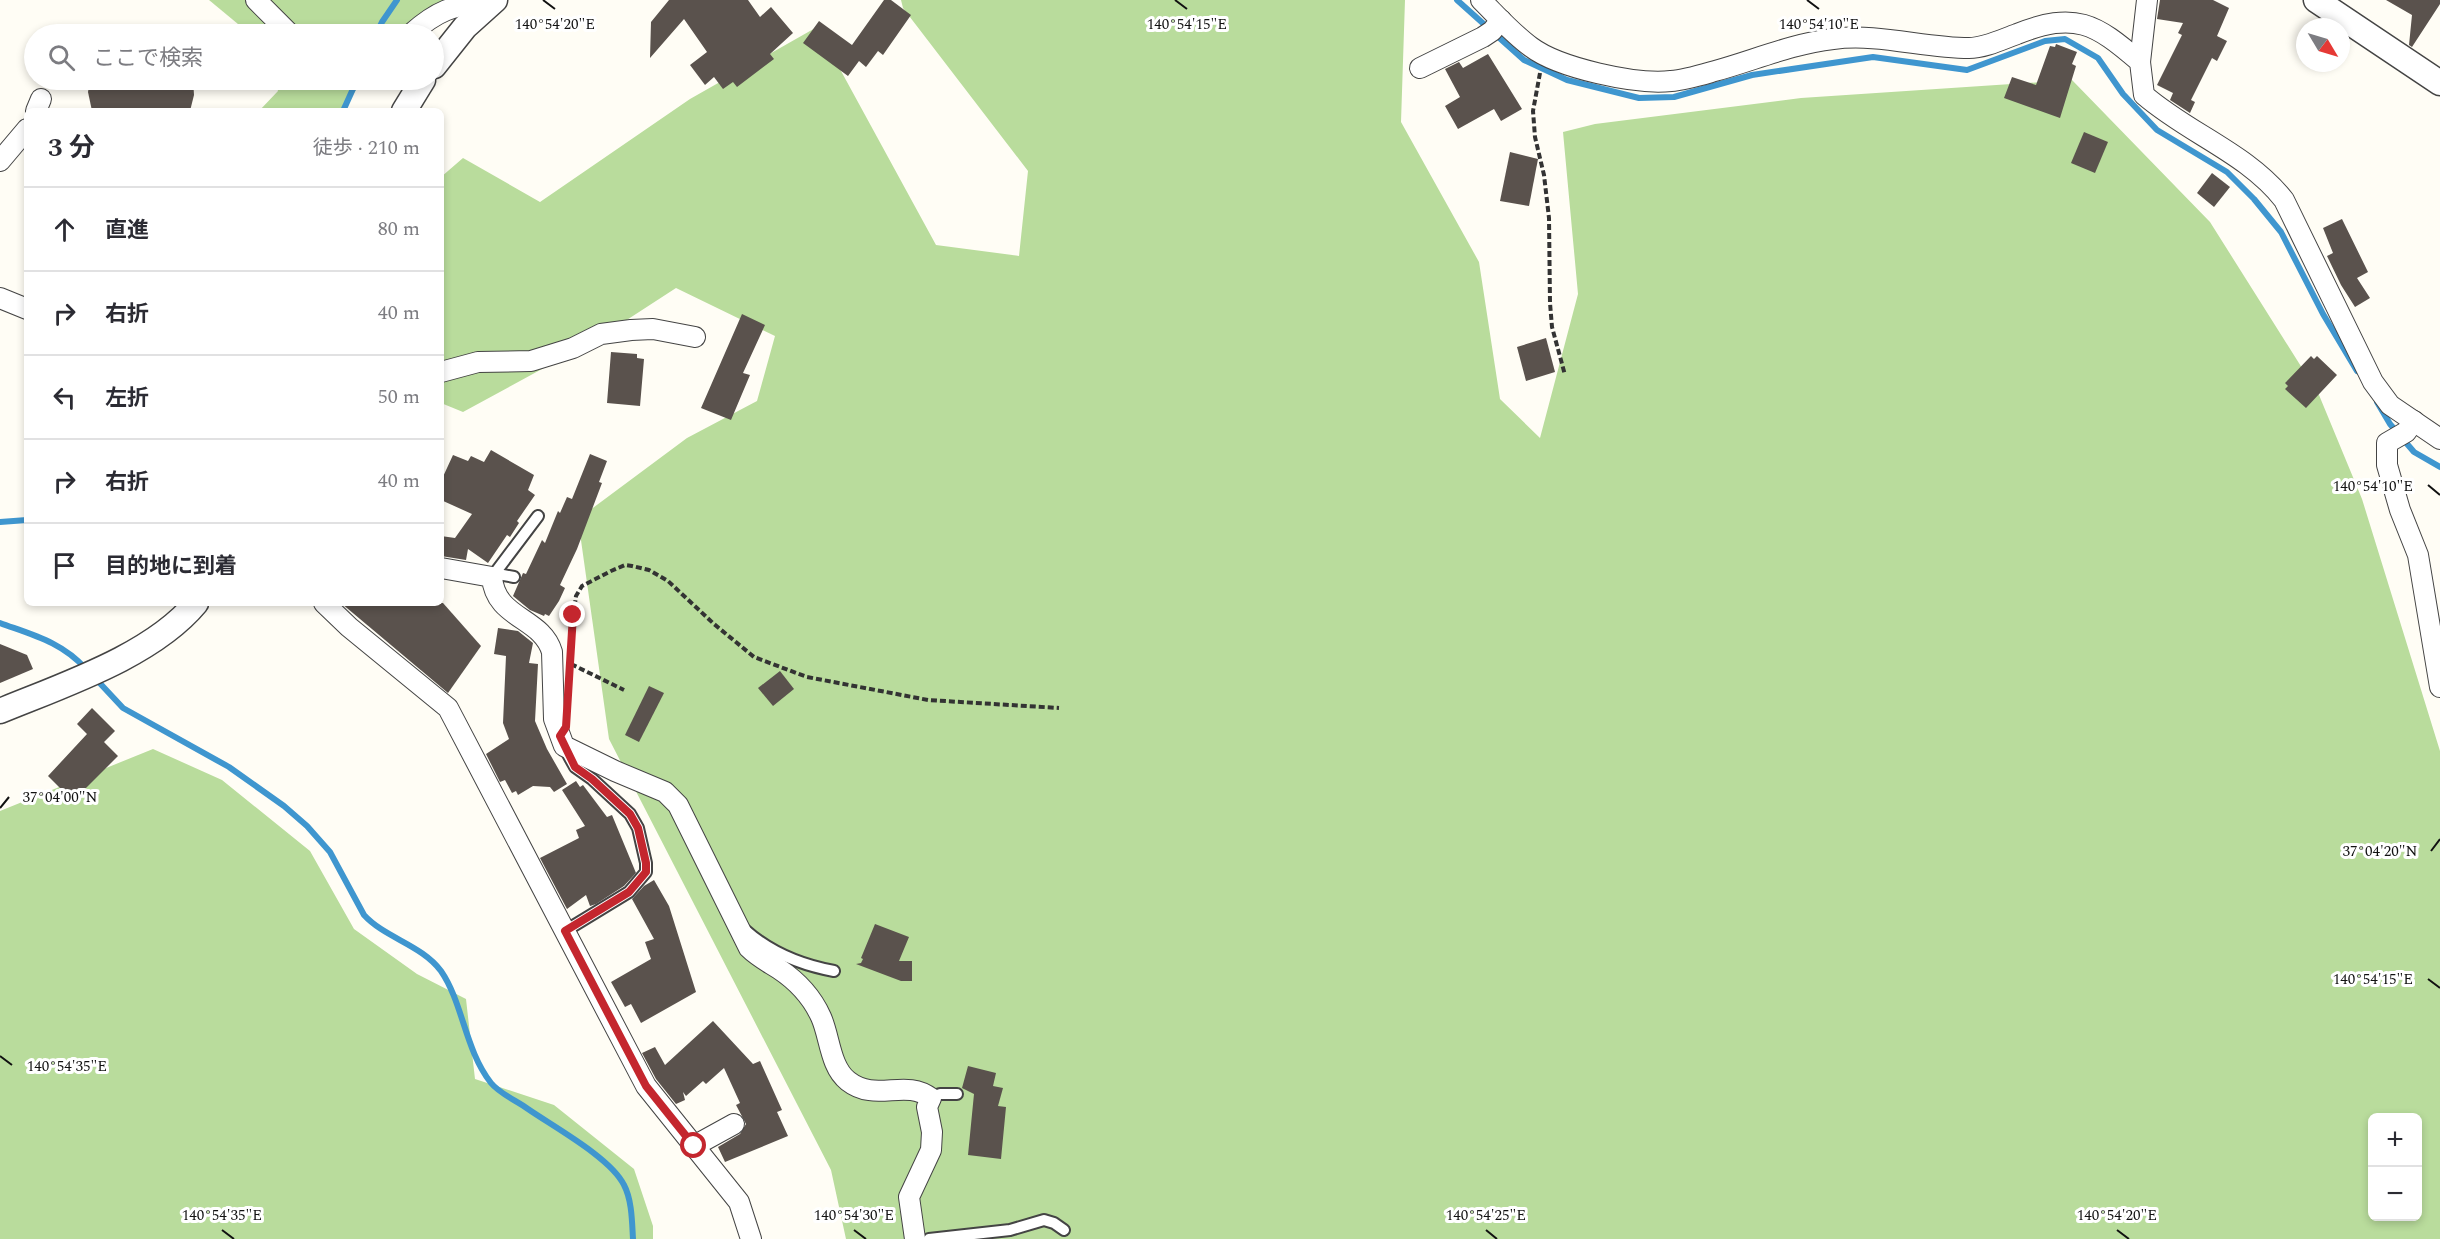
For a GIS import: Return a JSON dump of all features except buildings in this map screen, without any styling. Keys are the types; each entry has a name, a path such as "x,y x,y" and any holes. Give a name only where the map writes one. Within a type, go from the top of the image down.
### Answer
{"street":[{"path":"256,0 280,24"},
{"path":"1481,0 1531,47 1545,55 1590,70 1632,80 1670,81 1715,71 1792,45 1836,38 1971,48 2001,40 2040,25 2066,21 2084,25 2110,36 2140,62"},
{"path":"2146,0 2146,22 2140,62 2144,95 2163,112 2253,168 2270,183 2284,200 2373,382 2390,405 2413,426 2440,439"},
{"path":"2316,0 2440,83"},
{"path":"423,24 434,15 452,6 464,3 491,4"},
{"path":"444,53 465,27 491,4"},
{"path":"1420,68 1484,37 1501,20"},
{"path":"406,108 417,90"},
{"path":"0,161 24,133"},
{"path":"0,298 24,308"},
{"path":"444,371 478,362 531,361 573,348 602,334 631,330 653,329 695,337"},
{"path":"2413,426 2387,443 2387,465 2400,510 2418,555 2440,687"},
{"path":"444,569 492,577 492,585 503,606 549,642 552,652 554,719 564,746 664,792 678,805 737,921 748,948 756,956 793,979 809,996 821,1018 836,1066 848,1082 878,1092 917,1090 931,1098 927,1107 932,1132 931,1150 927,1163 912,1186 909,1197 915,1239"},
{"path":"0,711 132,653 157,639 193,606"},
{"path":"327,606 349,627 448,708 646,1086 739,1202 751,1239"},
{"path":"694,1146 734,1124"}],"lane":[{"path":"492,577 538,516"},
{"path":"492,577 498,574 514,577"},
{"path":"564,746 575,767 592,779 630,814 638,828 646,863 646,872 629,892 565,931"},
{"path":"737,921 765,946 788,958 815,968 834,971"},
{"path":"931,1098 940,1094 957,1094"},
{"path":"929,1239 1010,1230 1044,1220 1054,1222 1064,1230"}],"path":[{"path":"1545,55 1536,84 1533,111 1535,137 1544,175 1549,218 1551,319 1565,375"},
{"path":"570,644 576,596 582,586 625,565 649,570 668,581 754,657 807,677 928,700 1059,708"},
{"path":"570,654 570,675"},
{"path":"570,664 624,690"}],"green space":[{"path":"209,0 450,0 415,24 238,24"},
{"path":"901,0 1405,0 1401,122 1479,262 1500,399 1540,438 1578,294 1563,132 1595,124 1801,98 2072,80 2210,222 2319,395 2362,499 2440,751 2440,1239 846,1239 831,1170 609,739 578,519 687,438 757,401 775,336 676,288 599,338 463,412 444,404 444,174 463,158 540,202 690,99 817,27 936,245 1019,256 1028,171 903,8"},
{"path":"356,90 345,108 262,108 278,91"},
{"path":"153,749 222,780 310,851 354,929 417,974 466,999 475,1079 554,1105 634,1169 653,1226 653,1239 0,1239 0,811"}],"waterway":[{"path":"381,24 397,0"},
{"path":"1457,0 1524,60 1567,80 1639,98 1674,97 1752,75 1873,57 1967,70 2045,41 2065,39 2098,58 2123,94 2157,130 2227,172 2254,199 2281,232 2323,314 2357,371"},
{"path":"344,108 352,90"},
{"path":"2377,402 2390,424 2414,452 2440,467"},
{"path":"0,522 24,520"},
{"path":"0,623 57,646 86,669"},
{"path":"95,678 123,708 229,767 284,806 307,826 330,852 364,915 382,930 424,955 441,971 454,997 475,1056 491,1083 595,1154 617,1175 629,1197 633,1239"}],"route":[{"path":"573,615 566,727 560,736 571,763 630,814 638,828 644,847 646,872 617,902 565,931 646,1086 694,1146"}]}
